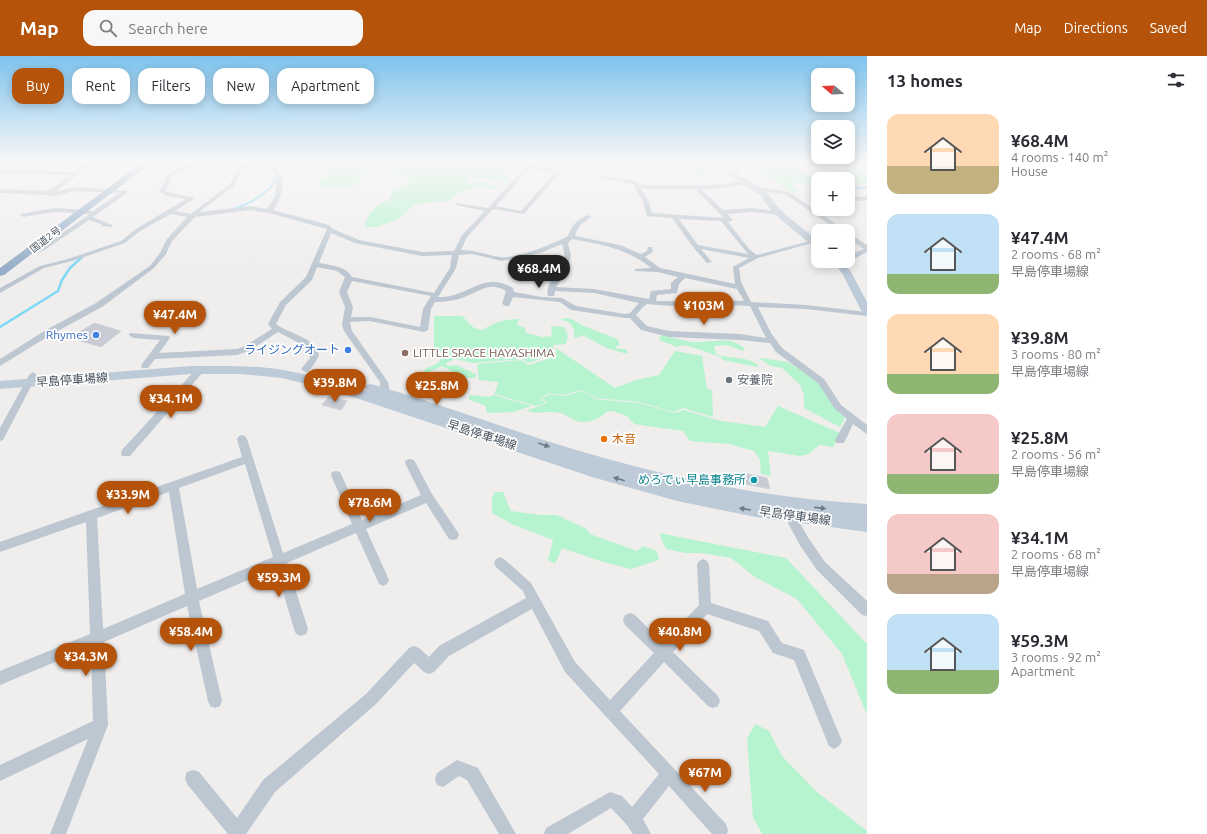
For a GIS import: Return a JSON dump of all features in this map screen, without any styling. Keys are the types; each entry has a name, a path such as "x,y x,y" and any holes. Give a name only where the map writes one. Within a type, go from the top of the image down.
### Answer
{"highway":[{"name":"国道2号","path":"44,228 86,198"},
{"name":"国道2号","path":"0,273 99,198"}],"main road":[{"path":"767,198 779,213 811,240"},
{"path":"846,268 867,313"},
{"name":"早島停車場線","path":"0,385 149,361 225,361 284,365 339,378 382,397 592,471 628,482 690,498 790,516 867,525"},
{"name":"早島停車場線","path":"0,377 30,379 200,370 240,370 282,374 382,397 590,460 692,487 786,503 830,509 867,511"}],"street":[{"path":"22,256 42,250 117,198"},
{"path":"0,291 42,267 70,260 123,242 138,230 192,198"},
{"path":"0,363 49,332 99,305 152,267 163,254 169,240 192,216 215,198"},
{"path":"269,211 277,198"},
{"path":"347,320 370,318 424,330 427,309 453,268 456,253 467,231 499,198"},
{"path":"458,204 522,213 536,198"},
{"path":"644,198 649,215 675,218 724,221 730,220 708,198"},
{"path":"795,198 832,224"},
{"path":"805,206 811,205"},
{"path":"170,212 192,216 250,208 269,211 327,226 330,230 357,242 422,254 472,252 502,259 538,252 569,239 604,242 618,246 640,257 653,264 658,270"},
{"path":"23,215 54,210 97,213"},
{"path":"723,212 753,210 779,213"},
{"path":"552,300 551,289 554,280 562,272 568,256 565,243 581,220 588,217"},
{"path":"90,218 104,223 104,225 110,226"},
{"path":"675,218 686,230 701,255 709,262"},
{"path":"724,221 747,250 755,257"},
{"path":"305,369 314,359 315,354 313,349 272,324 283,304 309,278 330,230"},
{"path":"855,240 867,249 855,255"},
{"path":"811,245 755,257 736,267 739,287 751,304 772,341 788,358 821,381 838,408 867,430"},
{"path":"695,246 755,257"},
{"path":"640,257 650,252 650,248"},
{"path":"316,264 346,272 349,278 343,292 349,307 346,325 348,331 384,382 382,397"},
{"path":"637,270 658,270 739,287"},
{"path":"510,294 562,300 574,308 625,316 632,315 640,305 650,301 654,293 674,291 675,283 683,276"},
{"path":"349,278 434,296 444,300 468,293 485,284 499,284 510,290 506,304"},
{"path":"551,289 592,291 669,304 692,301 806,307 867,313"},
{"path":"632,315 644,328 669,334 740,337 772,341"},
{"path":"149,361 237,352 254,344 278,329"},
{"path":"134,335 166,338 149,361"},
{"path":"126,453 200,370"},
{"path":"0,438 30,379"},
{"path":"840,440 852,418"},
{"path":"242,439 301,629"},
{"path":"0,547 91,516 248,459"},
{"path":"410,463 428,497 453,535"},
{"path":"336,475 383,580"},
{"path":"173,486 192,598 215,702"},
{"path":"0,678 428,497"},
{"path":"58,834 101,725 91,516"},
{"path":"790,516 805,543 821,566 867,610"},
{"path":"500,564 527,587 570,667 720,830"},
{"path":"610,711 705,607 703,565"},
{"path":"193,778 237,833 269,786 371,699 414,653 429,667 444,651 534,601"},
{"path":"705,607 763,626 778,648 799,655 834,741"},
{"path":"630,620 713,701"},
{"path":"0,773 101,725"},
{"path":"442,779 458,768 472,774 508,834"},
{"path":"633,819 669,774"},
{"path":"552,834 610,800 616,802 633,819 643,834"}],"green space":[{"path":"451,198 447,201 415,204 400,218 377,227 365,227 370,213 380,204 390,199"},
{"path":"434,316 462,316 474,328 483,330 500,322 519,319 517,325 525,328 526,333 542,337 552,336 551,326 564,327 568,336 566,344 553,345 554,353 529,363 522,359 473,363 455,359 446,363 447,366 456,365 476,374 475,378 465,378 442,366 427,373 424,372 425,369 438,363 445,353 434,348"},
{"path":"569,318 584,326 617,339 620,345 616,346 617,349 625,349 628,352 627,354 607,348 582,335 577,338 574,337 574,330 570,323 560,319"},
{"path":"661,335 691,342 726,341 739,344 745,349 743,351 727,345 714,346 716,354 749,360 759,366 757,367 723,360 721,357 692,347 683,345 677,347 659,340"},
{"path":"556,348 615,388 636,380 659,375 675,351 702,356 707,389 712,390 713,417 683,408 674,412 639,402 595,398 583,390 563,395 548,393 541,399 545,403 536,406 494,394 499,382 479,380 477,364 521,360 529,365 556,356"},
{"path":"759,358 788,362 819,382 827,397 845,418 840,427 804,408 804,395 800,385 782,368 771,366"},
{"path":"583,391 595,399 639,403 675,413 683,410 721,421 765,427 778,406 840,433 833,447 819,445 809,454 800,456 768,451 771,476 761,474 760,460 754,451 729,444 690,441 683,431 634,424 627,416 613,411 606,412 592,421 582,422 556,412 536,413 526,411 547,403 542,399 549,394 564,396"},
{"path":"470,395 489,397 494,395 532,406 513,412 489,413 486,411 486,406 468,399"},
{"path":"495,492 503,492 511,511 540,515 557,515 587,529 590,534 637,551 643,546 657,551 659,560 631,569 603,562 562,548 555,564 548,560 553,540 512,524 492,513 492,498"},
{"path":"659,533 786,558 867,644 867,715 842,654 797,599 755,577 731,558 701,553 685,553 666,549"},
{"path":"755,724 769,731 782,756 817,792 867,831 867,834 762,834 753,817 747,739"}],"building":[{"name":"Rhymes","path":"94,323 121,331 101,347 70,338"},
{"path":"329,396 347,401 341,410 322,405"},
{"name":"めろでぃ早島事務所","path":"739,472 767,478 770,489 741,483"}],"waterway":[{"path":"233,209 257,198"},
{"path":"0,327 58,291 62,280 70,268 82,257"}],"place":[{"name":"Rhymes","path":"96,335"},
{"name":"ライジングオート","path":"348,350"},
{"name":"LITTLE SPACE HAYASHIMA","path":"405,353"},
{"name":"安養院","path":"729,380"},
{"name":"木音","path":"604,439"},
{"name":"めろでぃ早島事務所","path":"754,480"}]}
